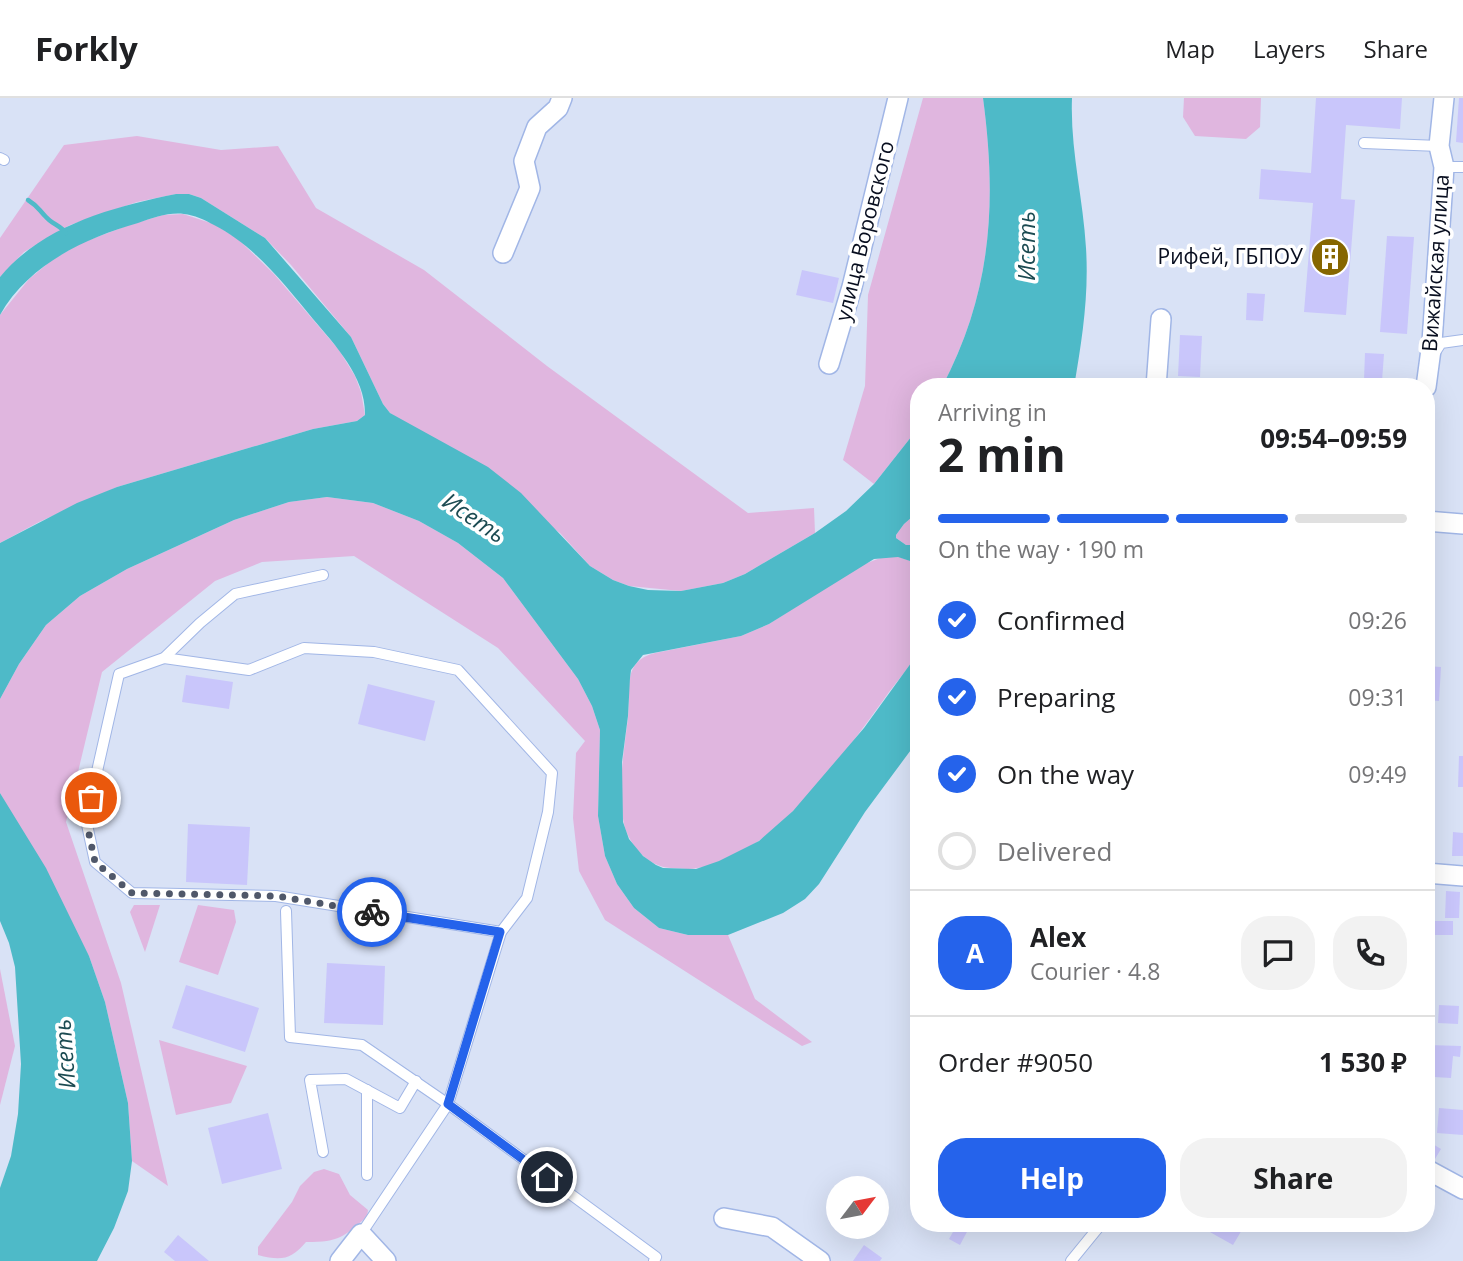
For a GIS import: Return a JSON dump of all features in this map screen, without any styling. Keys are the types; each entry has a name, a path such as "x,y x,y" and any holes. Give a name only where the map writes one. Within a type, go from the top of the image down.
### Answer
{"street":[{"path":"503,253 530,188 524,160 537,127 558,108 562,98"},
{"name":"улица Воровского","path":"829,364 852,287 898,98"},
{"name":"Вижайская улица","path":"1427,378 1454,167 1439,146 1444,98"},
{"path":"1157,378 1161,319"},
{"path":"1435,522 1463,524"},
{"path":"1435,874 1463,876"},
{"path":"1435,1174 1463,1189"},
{"path":"724,1218 772,1227 820,1261"},
{"path":"340,1261 361,1234 384,1260"}],"lane":[{"path":"1364,144 1439,146"},
{"path":"1429,361 1441,343 1463,340"},
{"path":"323,575 235,594 164,658 118,674 86,820 95,862 132,893 276,896 500,932"},
{"path":"164,658 250,670 304,648 374,652 458,670 552,773 548,812 527,898 500,932 448,1104 361,1234"},
{"path":"286,911 290,1037 362,1045 448,1104 656,1257 654,1261"},
{"path":"323,1152 310,1080 346,1079 400,1108 416,1081"},
{"path":"366,1175 367,1090"},
{"path":"1071,1261 1095,1232"}],"shaded area":[{"path":"923,98 983,98 990,174 987,246 981,281 959,352 946,378 910,378 910,438 874,484 843,460 865,386 868,295"},
{"path":"1184,98 1261,98 1260,127 1246,139 1195,136 1183,117"},
{"path":"137,136 221,150 278,146 316,208 424,270 547,366 748,513 814,508 815,533 745,574 723,583 681,591 629,586 613,580 590,566 560,533 390,413 383,404 351,337 291,265 265,238 201,198 189,194 137,202 70,225 24,252 0,277 0,238 64,145"},
{"path":"183,214 214,224 238,239 274,274 339,350 355,376 365,415 357,421 313,429 117,487 39,522 0,543 0,315 29,279 52,260 81,243 163,215"},
{"path":"327,497 373,503 419,521 458,543 503,578 578,679 592,706 600,730 598,816 605,856 617,884 634,908 659,928 688,935 728,935 755,999 812,1042 802,1046 605,920 579,871 573,818 576,753 585,741 498,648 354,556 262,562 215,581 102,672 66,822 121,983 168,1186 132,1161 128,1103 105,1002 89,956 0,793 0,699 19,664 46,625 80,596 127,569 234,520 289,502"},
{"path":"910,519 910,545 896,538"},
{"path":"883,557 899,557 910,561 910,664 907,668 846,751 813,790 778,826 760,840 721,861 694,869 663,867 647,859 630,840 624,824 621,798 630,678 637,663 655,653 741,636 769,624 859,566"},
{"path":"134,905 160,905 145,952 130,912"},
{"path":"198,905 234,910 236,922 218,975 179,962"},
{"path":"0,969 15,1046 0,1105"},
{"path":"159,1040 247,1066 231,1103 176,1115"},
{"path":"324,1169 339,1174 350,1195 368,1210 367,1217 340,1237 306,1242 285,1258 258,1255 258,1247 292,1202 300,1186 314,1172"}],"water":[{"name":"Исеть","path":"983,98 1072,98 1073,136 1087,266 1084,318 1076,378 946,378 959,352 981,281 989,210"},
{"name":"Исеть","path":"176,194 189,194 201,198 265,238 351,337 383,404 390,413 488,467 521,493 590,566 629,586 648,590 681,591 723,583 745,574 815,533 846,511 874,484 910,438 910,519 896,538 910,545 910,561 898,557 874,559 769,624 741,636 643,655 631,670 622,762 623,822 629,839 643,856 656,865 663,868 696,869 759,841 793,811 864,728 910,664 910,751 865,812 819,884 805,899 783,913 728,935 688,935 659,928 634,908 617,884 605,856 598,816 600,730 592,706 578,679 503,578 458,543 419,521 373,503 327,497 289,502 234,520 127,569 80,596 46,625 19,664 0,699 0,543 77,503 117,487 313,429 357,421 365,415 361,388 348,363 280,280 256,255 229,233 192,215 161,216 118,229 78,246 42,268 26,282 0,315 0,277 17,259 58,231 128,205"},
{"name":"Исеть","path":"0,793 46,868 89,956 105,1002 128,1103 132,1161 128,1191 114,1228 97,1261 0,1261 0,1188 11,1156 18,1114 21,1064 15,967 0,921"}],"building":[{"name":"Рифей, ГБПОУ","path":"1316,98 1402,98 1400,129 1346,125 1341,199 1355,200 1346,315 1304,312 1313,203 1259,199 1261,169 1311,173"},
{"path":"1459,98 1463,98 1463,143 1456,142"},
{"path":"1387,236 1414,237 1407,334 1380,332"},
{"path":"802,270 839,278 833,303 796,295"},
{"path":"1247,293 1265,294 1263,321 1246,320"},
{"path":"1180,335 1202,336 1200,377 1178,376"},
{"path":"1365,353 1384,354 1382,378 1364,378"},
{"path":"1435,667 1441,667 1439,701 1435,701"},
{"path":"186,675 233,682 229,709 182,702"},
{"path":"368,684 435,701 425,741 358,724"},
{"path":"1459,756 1463,756 1463,787 1458,787"},
{"path":"188,824 250,827 247,885 186,882"},
{"path":"1453,832 1463,833 1463,856 1452,856"},
{"path":"1446,891 1460,892 1459,918 1445,918"},
{"path":"1435,921 1453,921 1453,935 1435,935"},
{"path":"327,963 385,966 383,1025 324,1023"},
{"path":"186,985 259,1008 245,1052 172,1028"},
{"path":"1439,1005 1459,1006 1458,1024 1438,1023"},
{"path":"1435,1045 1461,1046 1460,1057 1453,1056 1451,1078 1435,1077"},
{"path":"1439,1108 1463,1110 1463,1135 1437,1133"},
{"path":"268,1113 282,1169 222,1184 208,1128"},
{"path":"1435,1145 1441,1149 1435,1159"},
{"path":"953,1232 967,1232 960,1245 949,1239"},
{"path":"1210,1232 1241,1232 1233,1245"},
{"path":"178,1235 209,1261 175,1261 164,1252"},
{"path":"864,1245 882,1258 880,1261 853,1261"}],"waterway":[{"path":"28,200 66,233"}],"way so far":[{"path":"91,798 86,820 95,862 132,893 276,896 372,912"}],"place":[{"name":"Рифей, ГБПОУ","path":"1330,257"}],"route":[{"path":"372,912 500,932 448,1104 547,1177"}]}
